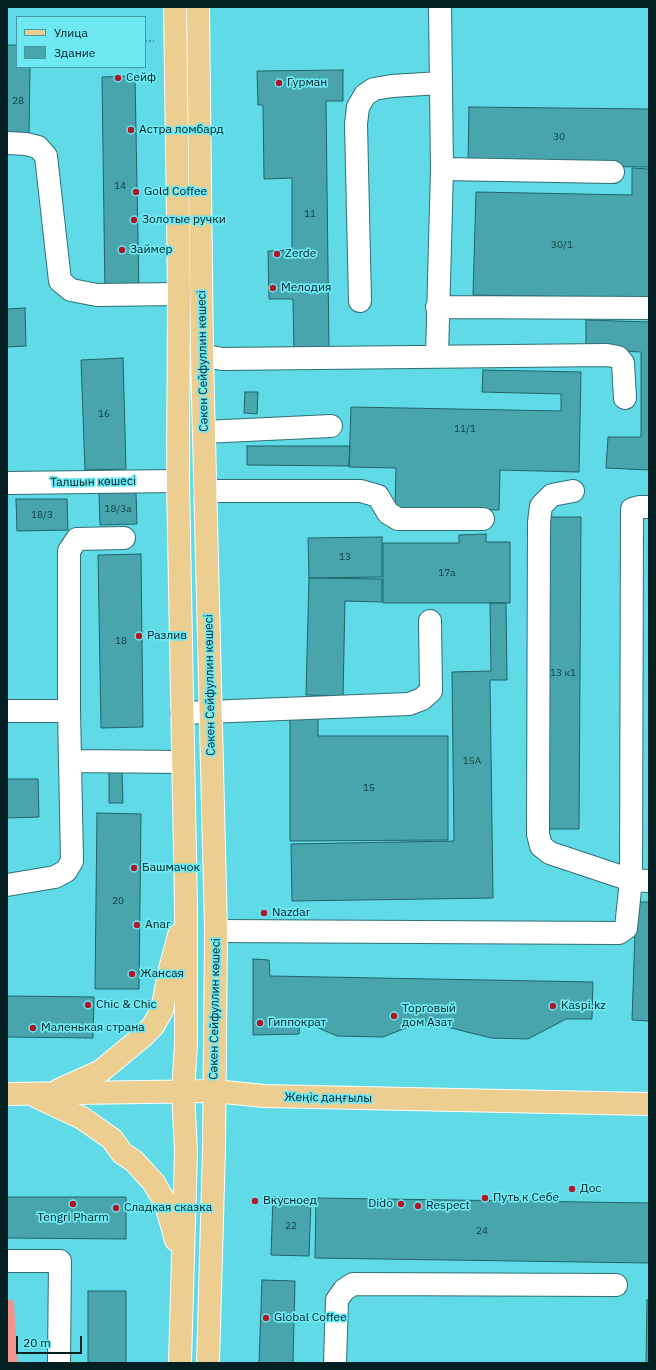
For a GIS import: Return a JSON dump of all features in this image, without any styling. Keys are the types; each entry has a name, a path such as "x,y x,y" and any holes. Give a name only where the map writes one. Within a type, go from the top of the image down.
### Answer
{"main road":[{"name":"Сәкен Сейфуллин көшесі","path":"175,7 179,294 178,481 186,907 186,1044 183,1092 186,1151 180,1363"},
{"name":"Сәкен Сейфуллин көшесі","path":"198,7 202,355 216,931 214,1149 208,1363"},
{"path":"40,1094 101,1071 153,1026 162,1010 170,969 186,907"},
{"name":"Жеңіс даңғылы","path":"7,1094 214,1091 264,1096 649,1104"},
{"path":"40,1094 82,1118 112,1139 122,1153 134,1161 154,1183 166,1204 174,1228 182,1285"}],"street":[{"path":"437,356 442,169 440,7"},
{"path":"360,302 356,124 358,107 365,95 374,89 440,82"},
{"path":"7,143 26,144 38,147 46,156 60,281 71,290 97,295 179,294"},
{"path":"442,169 613,172"},
{"path":"438,307 649,308"},
{"path":"202,355 222,358 607,355 618,357 623,363 625,398"},
{"path":"204,432 331,426"},
{"name":"Талшын көшесі","path":"7,483 178,481"},
{"path":"205,491 361,491 378,496 388,513 398,519 483,520"},
{"path":"573,491 552,495 541,506 539,522 538,834 541,846 550,853 640,880"},
{"path":"216,931 619,933 626,928 640,880 632,509 649,507"},
{"path":"7,885 55,877 66,871 72,861 69,711 69,552 77,539 124,538"},
{"path":"182,713 409,704 422,699 432,691 430,621"},
{"path":"7,711 69,711"},
{"path":"71,761 183,762"},
{"path":"7,1261 60,1261 59,1363"},
{"path":"335,1363 337,1300 344,1290 353,1284 616,1285"}],"path":[{"path":"146,41 154,41"}],"shaded area":[{"path":"7,1300 14,1300 17,1363 7,1363"}],"building":[{"path":"7,45 16,45 16,68 30,68 29,135 7,135"},
{"path":"343,70 343,101 326,101 329,352 294,353 293,299 269,299 268,251 292,250 292,178 264,179 263,105 258,105 257,71"},
{"path":"135,76 139,294 105,294 102,77"},
{"path":"469,107 649,109 649,167 468,165"},
{"path":"632,168 649,169 649,298 473,295 476,192 632,195"},
{"path":"25,308 26,346 7,347 7,309"},
{"path":"586,320 649,322 649,470 606,468 608,437 641,437 641,352 586,349"},
{"path":"123,358 126,469 85,470 81,360"},
{"path":"483,370 581,372 579,472 500,470 499,510 395,508 396,468 349,467 351,407 561,411 561,394 482,392"},
{"path":"245,392 258,392 257,414 244,413"},
{"path":"247,446 350,446 349,466 247,465"},
{"path":"136,492 137,524 100,525 99,493"},
{"path":"16,499 67,499 68,530 17,531"},
{"path":"548,517 581,517 579,829 546,829"},
{"path":"486,534 486,542 510,542 510,603 383,603 383,543 459,543 459,535"},
{"path":"382,537 382,577 309,578 308,538"},
{"path":"141,554 143,727 101,728 98,555"},
{"path":"309,578 382,579 382,602 345,601 343,696 306,695"},
{"path":"490,603 506,603 507,680 490,680 493,898 292,901 291,844 454,841 452,672 491,671"},
{"path":"290,718 318,718 318,736 448,736 448,840 290,841"},
{"path":"109,772 122,772 123,803 109,803"},
{"path":"7,779 38,779 39,817 7,818"},
{"path":"97,813 141,814 139,989 95,989"},
{"path":"636,902 649,902 649,1021 632,1020"},
{"path":"253,959 269,960 270,976 593,982 592,1019 566,1019 528,1039 491,1038 443,1026 411,1026 383,1037 337,1036 300,1020 299,1034 253,1035"},
{"path":"7,996 94,997 93,1038 7,1037"},
{"path":"7,1197 126,1197 126,1239 7,1238"},
{"path":"273,1197 311,1198 309,1256 271,1255"},
{"path":"316,1198 649,1203 649,1263 315,1258"},
{"path":"262,1280 295,1281 293,1363 259,1363"},
{"path":"88,1291 126,1291 126,1363 88,1363"},
{"path":"647,1300 649,1300 649,1363 646,1363"}],"place":[{"name":"Сейф","path":"118,78"},
{"name":"Гурман","path":"279,83"},
{"name":"Астра ломбард","path":"131,130"},
{"name":"Gold Coffee","path":"136,192"},
{"name":"Золотые ручки","path":"134,220"},
{"name":"Займер","path":"122,250"},
{"name":"Zerde","path":"277,254"},
{"name":"Мелодия","path":"273,288"},
{"name":"Разлив","path":"139,636"},
{"name":"Башмачок","path":"134,868"},
{"name":"Nazdar","path":"264,913"},
{"name":"Anar","path":"137,925"},
{"name":"Жансая","path":"132,974"},
{"name":"Chic & Chic","path":"88,1005"},
{"name":"Kaspi.kz","path":"553,1006"},
{"name":"Торговый дом Азат","path":"394,1016"},
{"name":"Гиппократ","path":"260,1023"},
{"name":"Маленькая страна","path":"33,1028"},
{"name":"Дос","path":"572,1189"},
{"name":"Путь к Себе","path":"485,1198"},
{"name":"Вкусноед","path":"255,1201"},
{"name":"Tengri Pharm","path":"73,1204"},
{"name":"Dido","path":"401,1204"},
{"name":"Respect","path":"418,1206"},
{"name":"Сладкая сказка","path":"116,1208"},
{"name":"Global Coffee","path":"266,1318"}]}
